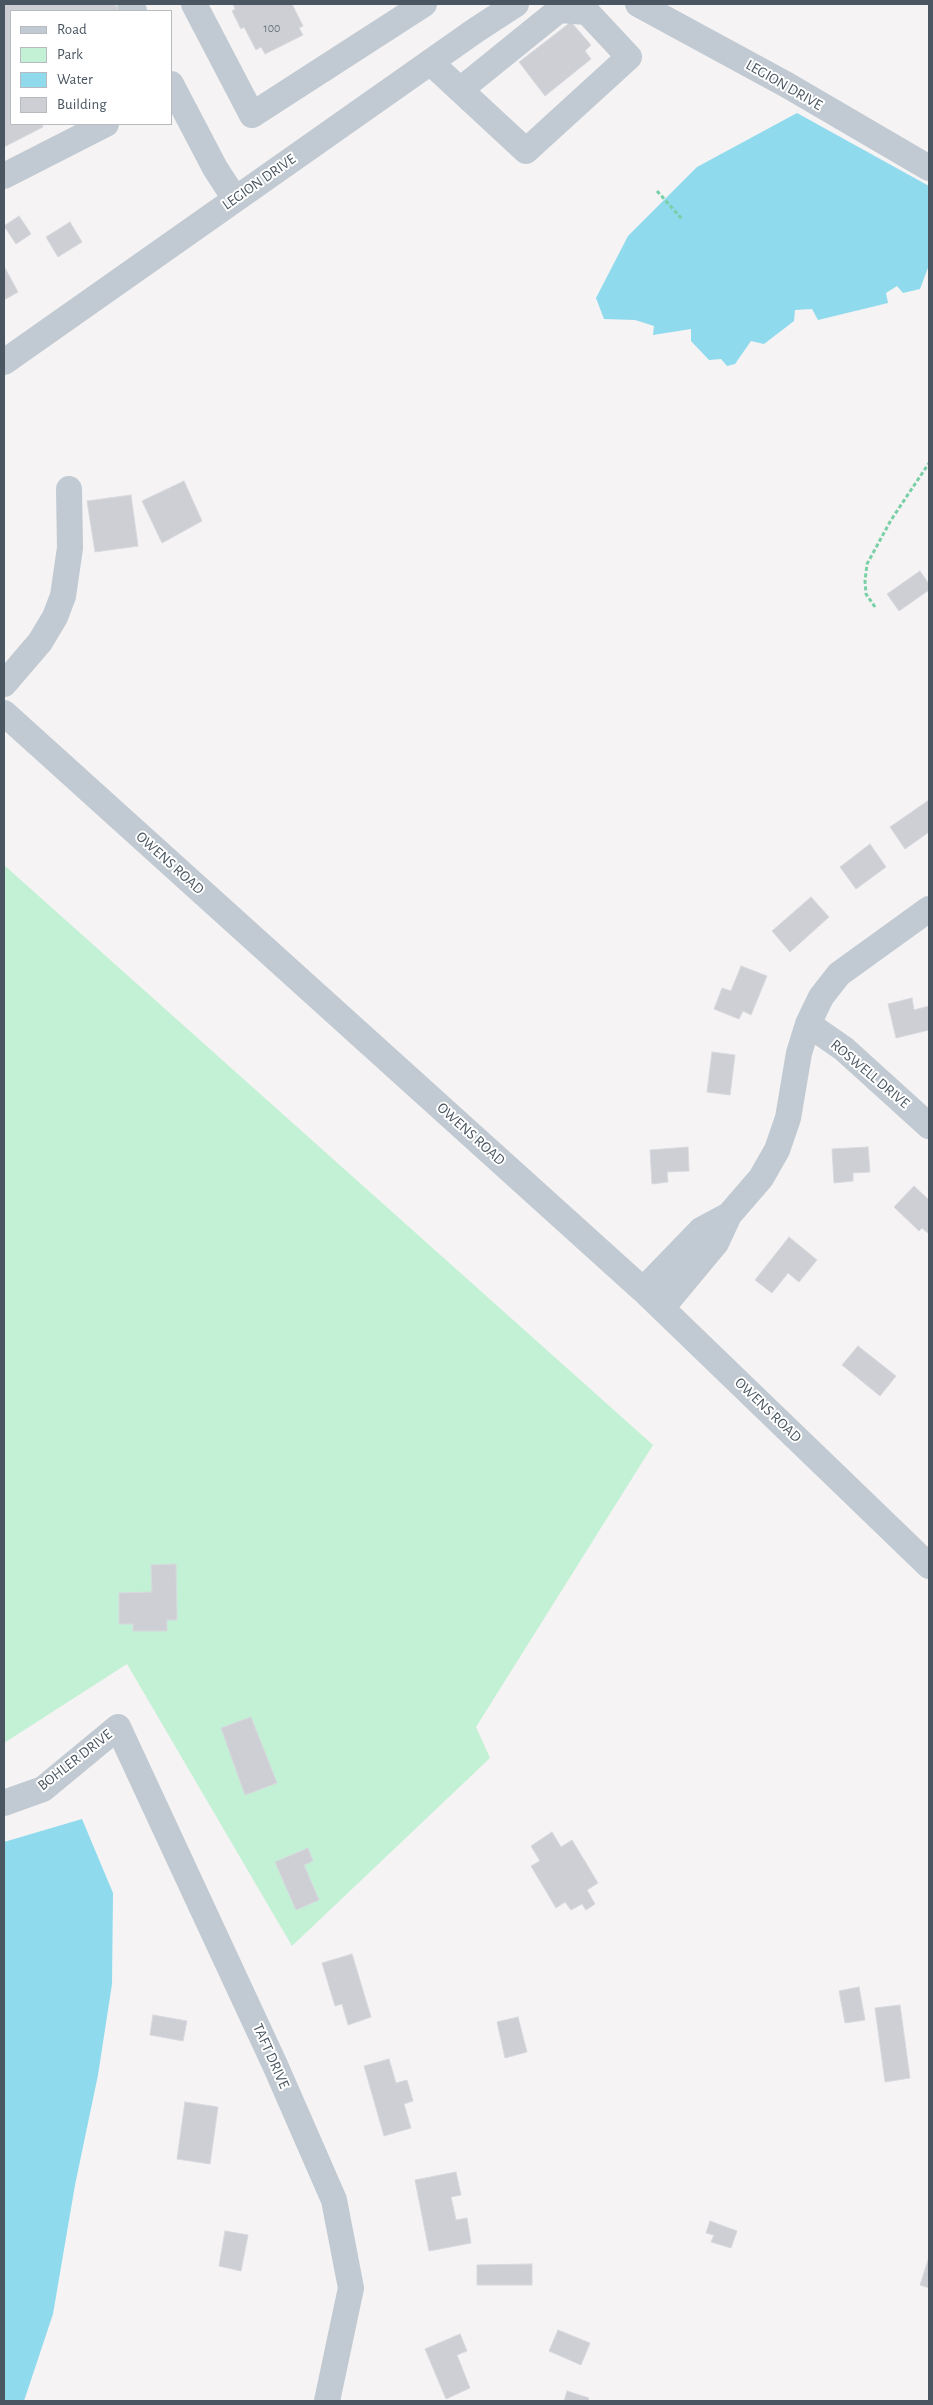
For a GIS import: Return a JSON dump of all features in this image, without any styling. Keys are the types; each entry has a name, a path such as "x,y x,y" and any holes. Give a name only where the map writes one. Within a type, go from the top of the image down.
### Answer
{"street":[{"path":"194,4 252,115 424,4"},
{"name":"LEGION DRIVE","path":"4,362 430,62 516,4"},
{"name":"LEGION DRIVE","path":"638,4 787,86 929,168"},
{"path":"430,62 460,90 526,151 629,57 587,12 559,10 460,90"},
{"path":"172,87 215,168 235,200"},
{"path":"4,176 104,125"},
{"path":"4,684 40,642 55,617 63,596 70,548 69,489"},
{"name":"OWENS ROAD","path":"4,713 643,1290 929,1566"},
{"path":"662,1308 716,1243 729,1214 761,1178 778,1150 788,1118 799,1054 808,1024 821,997 839,974 929,909"},
{"name":"ROSWELL DRIVE","path":"808,1024 844,1049 929,1126"},
{"path":"643,1290 701,1230 729,1214"},
{"name":"BOHLER DRIVE","path":"4,1803 43,1789 118,1727"},
{"name":"TAFT DRIVE","path":"118,1727 275,2065 334,2200 351,2288 327,2401"}],"path":[{"path":"657,191 682,219"},
{"path":"875,607 866,594 865,581 868,564 891,520 929,463"}],"green space":[{"path":"4,865 653,1445 476,1727 490,1758 292,1946 127,1664 4,1743"}],"water":[{"path":"797,113 929,186 929,265 920,289 903,293 897,286 886,293 888,303 818,320 812,309 795,310 794,321 764,344 751,341 735,364 727,366 721,359 709,360 691,341 691,329 653,335 654,326 635,320 604,319 596,298 628,236 697,167"},
{"path":"82,1819 113,1893 112,1984 98,2075 75,2185 53,2314 24,2401 4,2401 4,1842"}],"building":[{"path":"4,4 115,4 118,10 10,10 10,125 42,125 43,127 4,147"},
{"path":"233,4 292,4 303,26 299,28 303,35 265,54 261,47 256,50 244,27 241,29 232,11 235,9"},
{"path":"571,22 591,45 585,51 591,59 545,96 519,62"},
{"path":"19,216 31,234 16,244 4,226"},
{"path":"70,222 82,242 58,257 46,237"},
{"path":"4,269 18,292 4,300"},
{"path":"184,481 202,521 162,543 142,501"},
{"path":"131,495 138,546 95,552 87,501"},
{"path":"920,571 929,584 929,590 899,611 887,594"},
{"path":"929,800 929,832 905,849 890,827"},
{"path":"870,844 886,867 856,889 840,867"},
{"path":"811,897 829,917 790,952 772,931"},
{"path":"741,966 767,976 751,1015 743,1011 739,1019 714,1009 722,988 731,991"},
{"path":"912,998 914,1010 929,1006 929,1030 896,1038 888,1004"},
{"path":"712,1052 735,1055 730,1095 707,1092"},
{"path":"688,1147 689,1171 667,1172 668,1182 652,1184 650,1150"},
{"path":"868,1147 870,1172 853,1173 853,1181 834,1183 832,1149"},
{"path":"914,1186 929,1200 929,1234 922,1228 919,1231 894,1207"},
{"path":"789,1237 817,1260 799,1282 788,1273 772,1293 755,1280"},
{"path":"858,1346 896,1376 880,1396 842,1365"},
{"path":"176,1564 177,1620 167,1620 167,1631 133,1631 133,1624 119,1624 119,1593 152,1592 151,1565"},
{"path":"251,1717 277,1783 245,1795 221,1728"},
{"path":"552,1832 561,1847 572,1840 598,1883 587,1890 595,1904 586,1910 582,1904 571,1910 565,1902 556,1908 531,1866 540,1861 531,1846"},
{"path":"308,1848 313,1861 304,1865 319,1900 296,1910 275,1862"},
{"path":"352,1954 371,2017 348,2025 342,2004 335,2006 322,1963"},
{"path":"859,1987 865,2020 845,2023 839,1991"},
{"path":"900,2005 910,2078 885,2082 875,2008"},
{"path":"153,2015 187,2021 183,2041 150,2035"},
{"path":"518,2017 527,2052 505,2058 497,2022"},
{"path":"389,2059 396,2083 407,2080 413,2101 404,2104 411,2128 384,2136 364,2066"},
{"path":"185,2102 218,2107 210,2164 177,2159"},
{"path":"456,2172 461,2195 451,2197 456,2220 467,2218 471,2243 429,2251 415,2180"},
{"path":"710,2221 737,2231 731,2248 711,2242 714,2235 706,2233"},
{"path":"225,2231 248,2235 241,2271 219,2266"},
{"path":"929,2257 929,2288 920,2285"},
{"path":"532,2264 532,2285 477,2285 477,2265"},
{"path":"558,2330 590,2343 581,2365 549,2351"},
{"path":"460,2334 467,2351 457,2355 470,2388 446,2399 425,2349"},
{"path":"567,2391 589,2398 588,2401 564,2401"}]}
